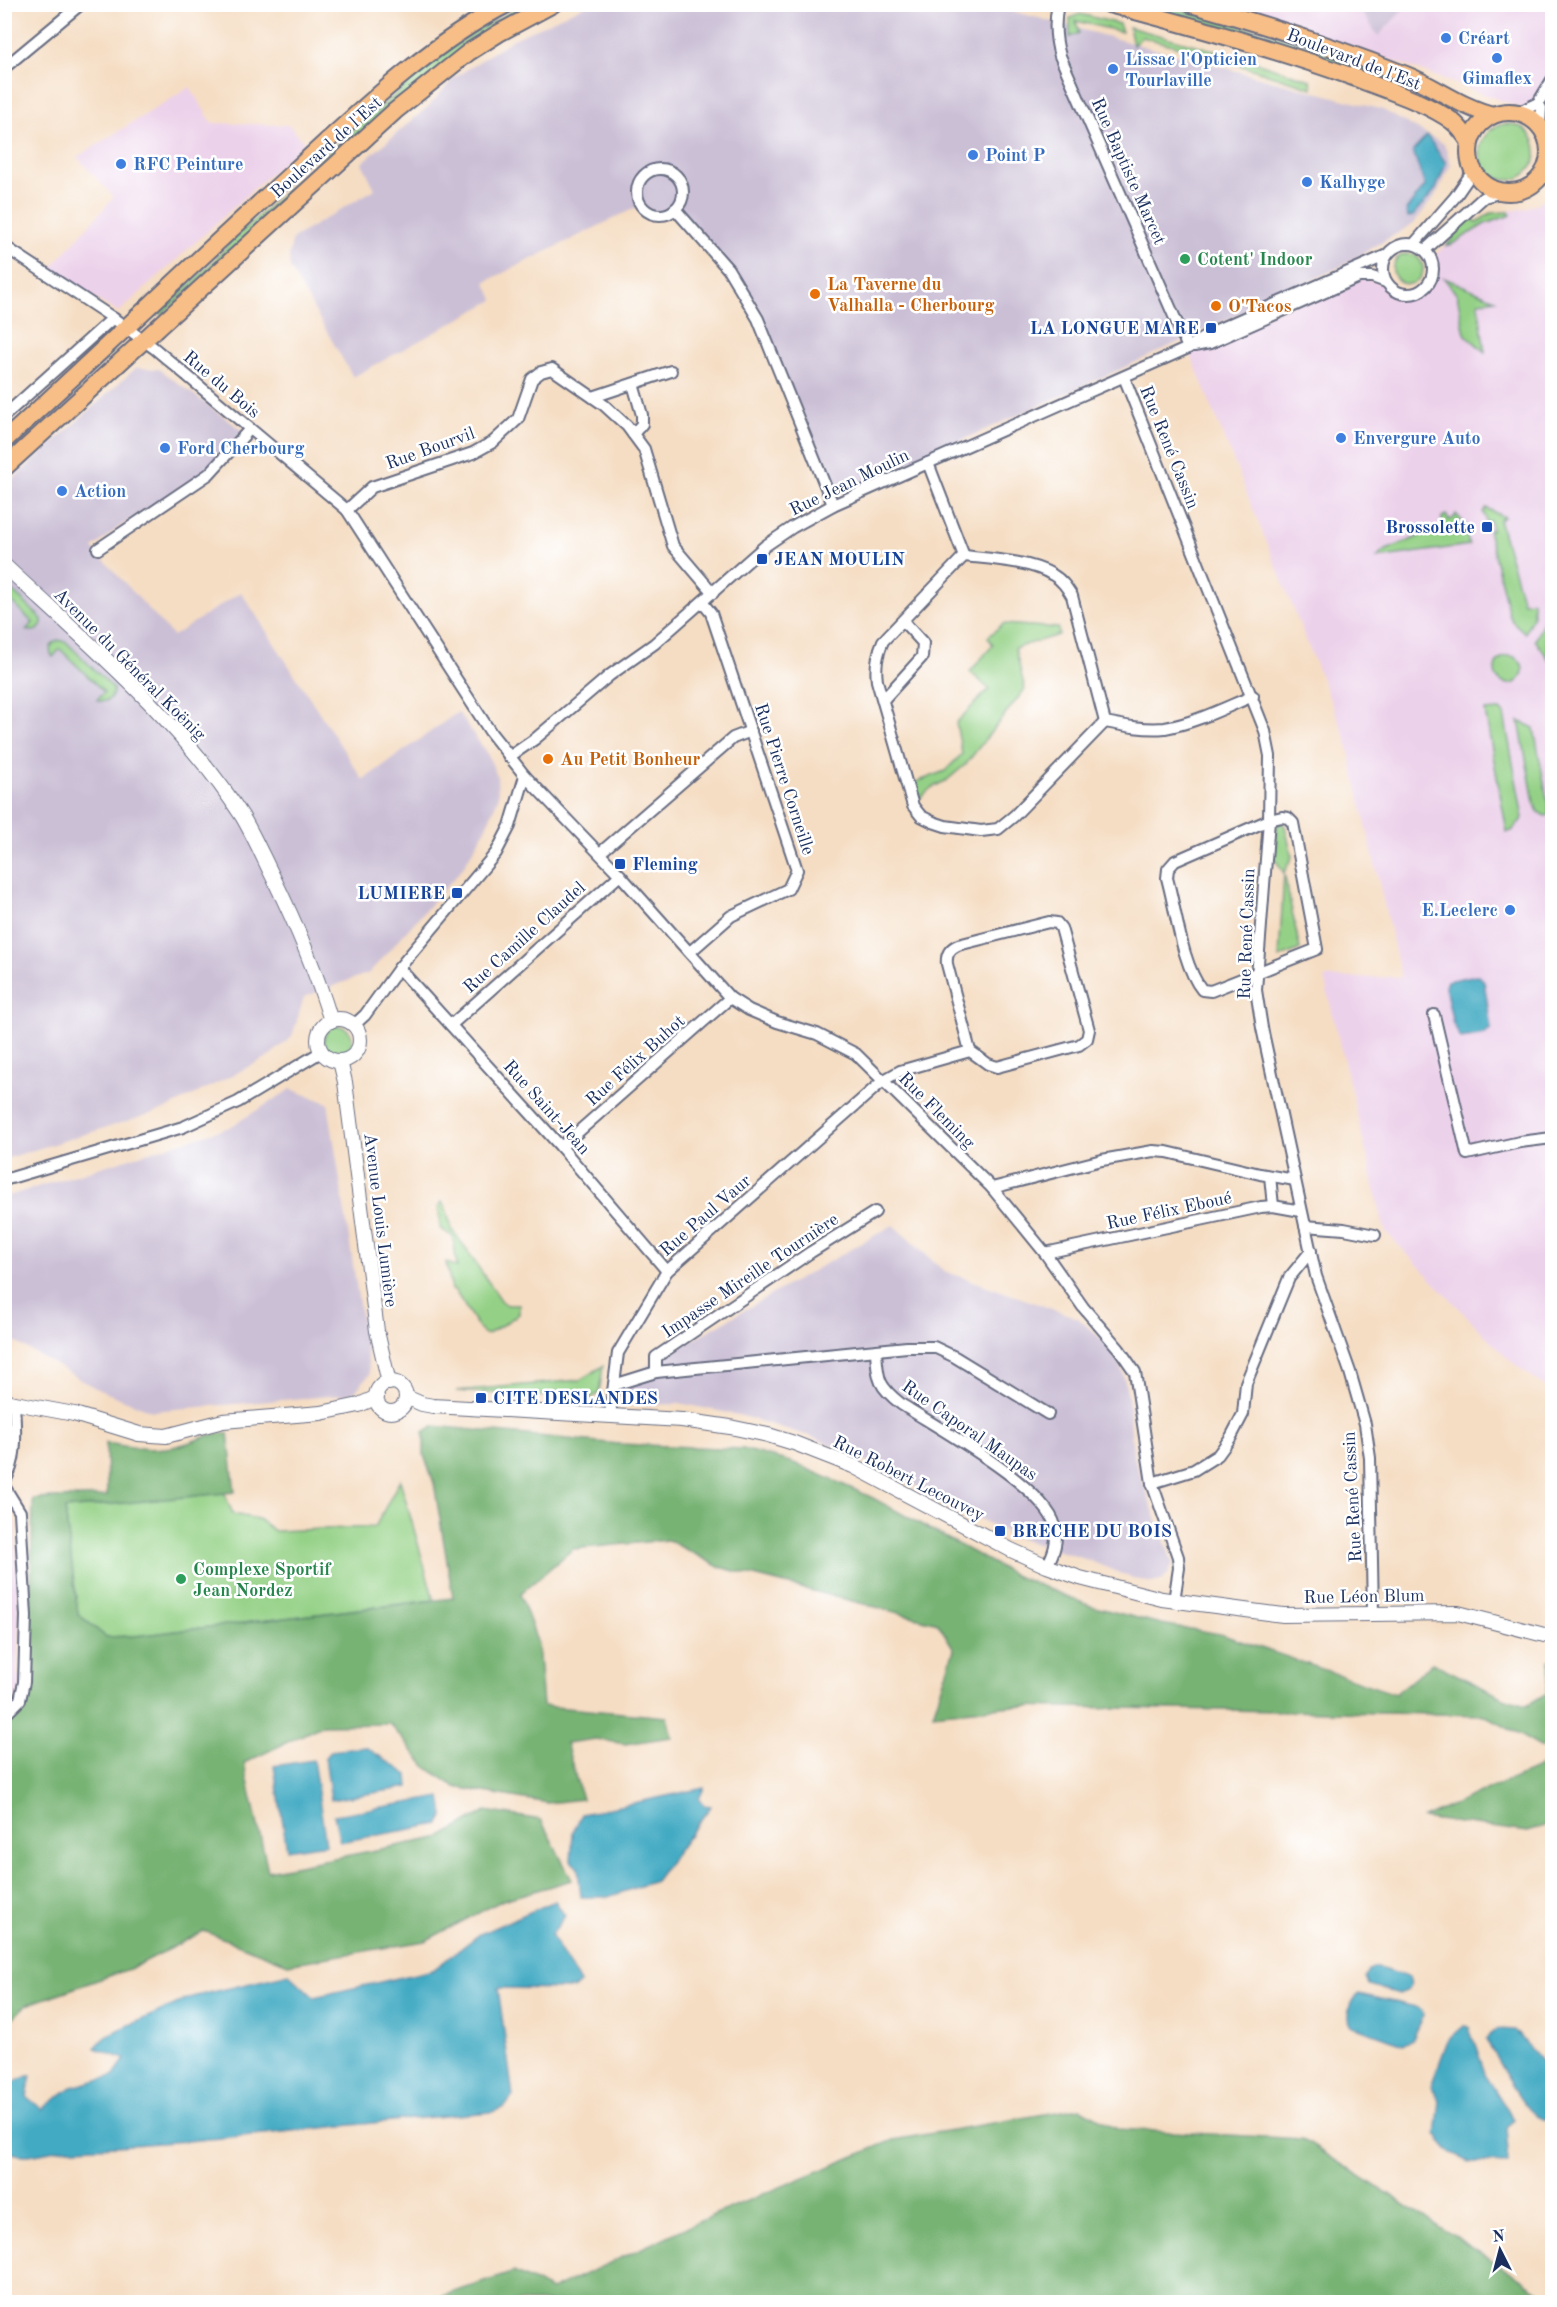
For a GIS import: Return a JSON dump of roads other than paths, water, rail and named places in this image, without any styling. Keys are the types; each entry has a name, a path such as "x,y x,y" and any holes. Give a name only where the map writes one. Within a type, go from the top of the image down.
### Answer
{"main road":[{"name":"Boulevard de l'Est","path":"36,411 119,322 392,85 442,46 507,4"},
{"name":"Boulevard de l'Est","path":"4,468 280,215 435,77 499,33 553,4"},
{"name":"Boulevard de l'Est","path":"1109,4 1217,32 1297,57 1376,86 1452,121 1470,142"},
{"name":"Boulevard de l'Est","path":"1191,4 1312,39 1419,80 1480,112 1493,115"},
{"path":"1517,112 1530,117 1547,136 1549,169 1529,188 1516,192 1503,192 1481,181 1473,171 1469,152 1470,142 1483,121 1493,115 1517,112"},
{"path":"4,441 36,411"},
{"path":"4,448 34,420 36,411"}],"street":[{"path":"4,68 81,4"},
{"name":"Rue Baptiste Marcet","path":"1058,4 1055,18 1060,56 1188,348"},
{"path":"1517,112 1538,103 1552,80"},
{"path":"1538,103 1547,136"},
{"path":"661,169 669,171 680,181 683,196 675,209 669,213 656,214 642,205 639,198 639,185 647,174 661,169"},
{"name":"Rue Jean Moulin","path":"509,757 535,739 610,675 654,644 776,538 833,505 1188,348 1214,331 1387,255 1401,244 1414,244 1455,197 1473,171"},
{"path":"1414,244 1425,250 1484,197 1503,192"},
{"path":"675,209 728,269 758,320 833,505"},
{"name":"Rue du Bois","path":"4,246 119,322 347,510 491,733 509,757"},
{"name":"Rue Jean Moulin","path":"1188,348 1210,343 1359,277 1386,282 1395,291 1412,294 1425,288 1433,270 1432,260 1425,250"},
{"path":"1386,282 1383,269 1387,255"},
{"path":"4,416 119,322"},
{"name":"Rue Bourvil","path":"347,510 372,486 473,453 493,442 518,419 532,379 541,372 552,369 593,397 627,426 644,449 673,546 713,593"},
{"path":"593,397 671,371"},
{"name":"Rue René Cassin","path":"1124,377 1265,731 1270,756 1269,820 1257,990 1262,1028 1316,1276 1350,1372 1365,1424 1370,1458 1373,1613"},
{"path":"633,384 642,415 642,424 633,434"},
{"path":"98,549 210,474 249,430"},
{"path":"928,463 964,556"},
{"path":"964,556 883,641 878,652 877,681 913,806 921,816 945,826 981,831 998,829 1014,816 1105,722"},
{"path":"964,556 1037,568 1054,575 1065,585 1072,596 1105,722"},
{"name":"Avenue du Général Koënig","path":"4,565 152,707 189,748 231,801 251,832 286,904 319,980 331,1021"},
{"name":"Rue Pierre Corneille","path":"690,952 731,916 788,889 797,870 711,613 703,603"},
{"path":"883,700 922,657 923,643 903,621"},
{"path":"1105,722 1165,728 1194,720 1252,696"},
{"path":"600,853 733,738 751,731"},
{"name":"Rue Fleming","path":"509,757 600,853 730,998 758,1014 818,1034 856,1054 992,1188 1045,1253 1083,1307 1119,1348 1135,1372 1152,1483 1178,1557 1179,1568 1174,1601"},
{"path":"354,1025 365,1015 399,968 496,853 510,826 525,776"},
{"path":"1282,817 1293,824 1317,949 1257,972 1212,991 1202,990 1195,981 1181,935 1167,878 1168,869 1174,861 1269,820 1282,817"},
{"name":"Rue Camille Claudel","path":"451,1025 620,875"},
{"path":"1049,922 1057,923 1061,928 1089,1030 1087,1039 1079,1046 997,1067 990,1066 970,1051 947,964 950,950 958,945 1049,922"},
{"name":"Rue Saint-Jean","path":"399,968 561,1147 667,1271"},
{"name":"Rue Félix Buhot","path":"561,1147 730,998"},
{"path":"1434,1016 1467,1154 1520,1142 1552,1138"},
{"path":"343,1020 354,1025 360,1037 360,1044 353,1056 340,1061 329,1059 321,1052 318,1046 319,1034 326,1024 343,1020"},
{"name":"Rue Paul Vaur","path":"610,1415 618,1353 667,1271 884,1080 900,1071 970,1051"},
{"path":"4,1180 183,1127 238,1102 321,1052"},
{"name":"Avenue Louis Lumière","path":"340,1061 345,1082 377,1331 388,1383"},
{"path":"992,1188 1102,1160 1153,1150 1295,1180"},
{"path":"1270,1176 1273,1206"},
{"name":"Rue Félix Eboué","path":"1045,1253 1273,1206 1301,1211"},
{"name":"Impasse Mireille Tournière","path":"656,1372 656,1356 875,1212"},
{"path":"1305,1226 1344,1229 1376,1235"},
{"path":"1152,1483 1194,1470 1218,1455 1232,1437 1243,1413 1246,1383 1289,1278 1311,1251"},
{"path":"614,1385 656,1372 876,1352 907,1347 934,1347 955,1357 1048,1413"},
{"name":"Rue Caporal Maupas","path":"876,1352 878,1375 885,1391 901,1404 1007,1472 1039,1499 1055,1525 1055,1548 1047,1566"},
{"path":"4,1716 20,1700 24,1682 26,1616 20,1512 4,1484 10,1469 13,1450 9,1402 74,1414 139,1434 166,1436 223,1421 321,1413 359,1405 376,1397 381,1386 388,1383 399,1385 406,1397 399,1410 389,1412 381,1407 376,1397"},
{"name":"Rue Robert Lecouvey","path":"406,1397 433,1406 610,1415 730,1427 794,1443 853,1466 1011,1550 1047,1566 1080,1578 1174,1601"},
{"name":"Rue Léon Blum","path":"1174,1601 1283,1615 1458,1612 1552,1637"}],"water":[{"path":"1427,136 1446,163 1436,189 1413,216 1408,217 1406,210 1425,186 1413,151"},
{"path":"1477,975 1484,981 1491,1028 1485,1034 1461,1038 1453,1024 1445,987 1447,981"},
{"path":"366,1747 408,1775 409,1787 331,1800 325,1758 330,1751"},
{"path":"313,1760 326,1844 287,1850 274,1766"},
{"path":"704,1788 699,1799 704,1805 711,1806 655,1881 608,1897 581,1897 578,1868 571,1861 573,1832 582,1814"},
{"path":"441,1797 444,1815 439,1824 340,1842 334,1815"},
{"path":"555,1901 565,1916 551,1935 580,1983 573,1989 498,1988 513,2096 505,2107 492,2112 176,2142 71,2148 30,2155 5,2150 5,2092 12,2082 31,2075 27,2097 42,2109 72,2087 113,2076 125,2059 95,2048 107,2035 192,1997 289,1974 314,1997 433,1970 480,1934"},
{"path":"1375,1967 1409,1977 1411,1985 1409,1990 1399,1994 1369,1985 1366,1977 1369,1970"},
{"path":"1359,1994 1422,2010 1423,2017 1412,2041 1403,2044 1350,2025 1349,2008"},
{"path":"1464,2026 1469,2027 1486,2076 1514,2120 1506,2127 1509,2163 1470,2162 1452,2154 1436,2135 1440,2100 1431,2086 1448,2040"},
{"path":"1498,2029 1515,2030 1542,2062 1547,2077 1552,2077 1552,2121 1535,2115 1509,2080 1486,2040"}],"place":[{"name":"Créart","path":"1446,38"},
{"name":"Gimaflex","path":"1497,58"},
{"name":"Lissac l'Opticien Tourlaville","path":"1113,69"},
{"name":"Point P","path":"973,155"},
{"name":"RFC Peinture","path":"121,164"},
{"name":"Kalhyge","path":"1307,182"},
{"name":"Cotent' Indoor","path":"1185,259"},
{"name":"La Taverne du Valhalla - Cherbourg","path":"815,294"},
{"name":"O'Tacos","path":"1216,306"},
{"name":"LA LONGUE MARE","path":"1211,328"},
{"name":"Envergure Auto","path":"1341,438"},
{"name":"Ford Cherbourg","path":"165,448"},
{"name":"Action","path":"62,491"},
{"name":"Brossolette","path":"1487,527"},
{"name":"JEAN MOULIN","path":"762,559"},
{"name":"Au Petit Bonheur","path":"548,759"},
{"name":"Fleming","path":"620,864"},
{"name":"LUMIERE","path":"457,893"},
{"name":"E.Leclerc","path":"1510,910"},
{"name":"CITE DESLANDES","path":"481,1398"},
{"name":"BRECHE DU BOIS","path":"1000,1531"},
{"name":"Complexe Sportif Jean Nordez","path":"181,1579"}]}
